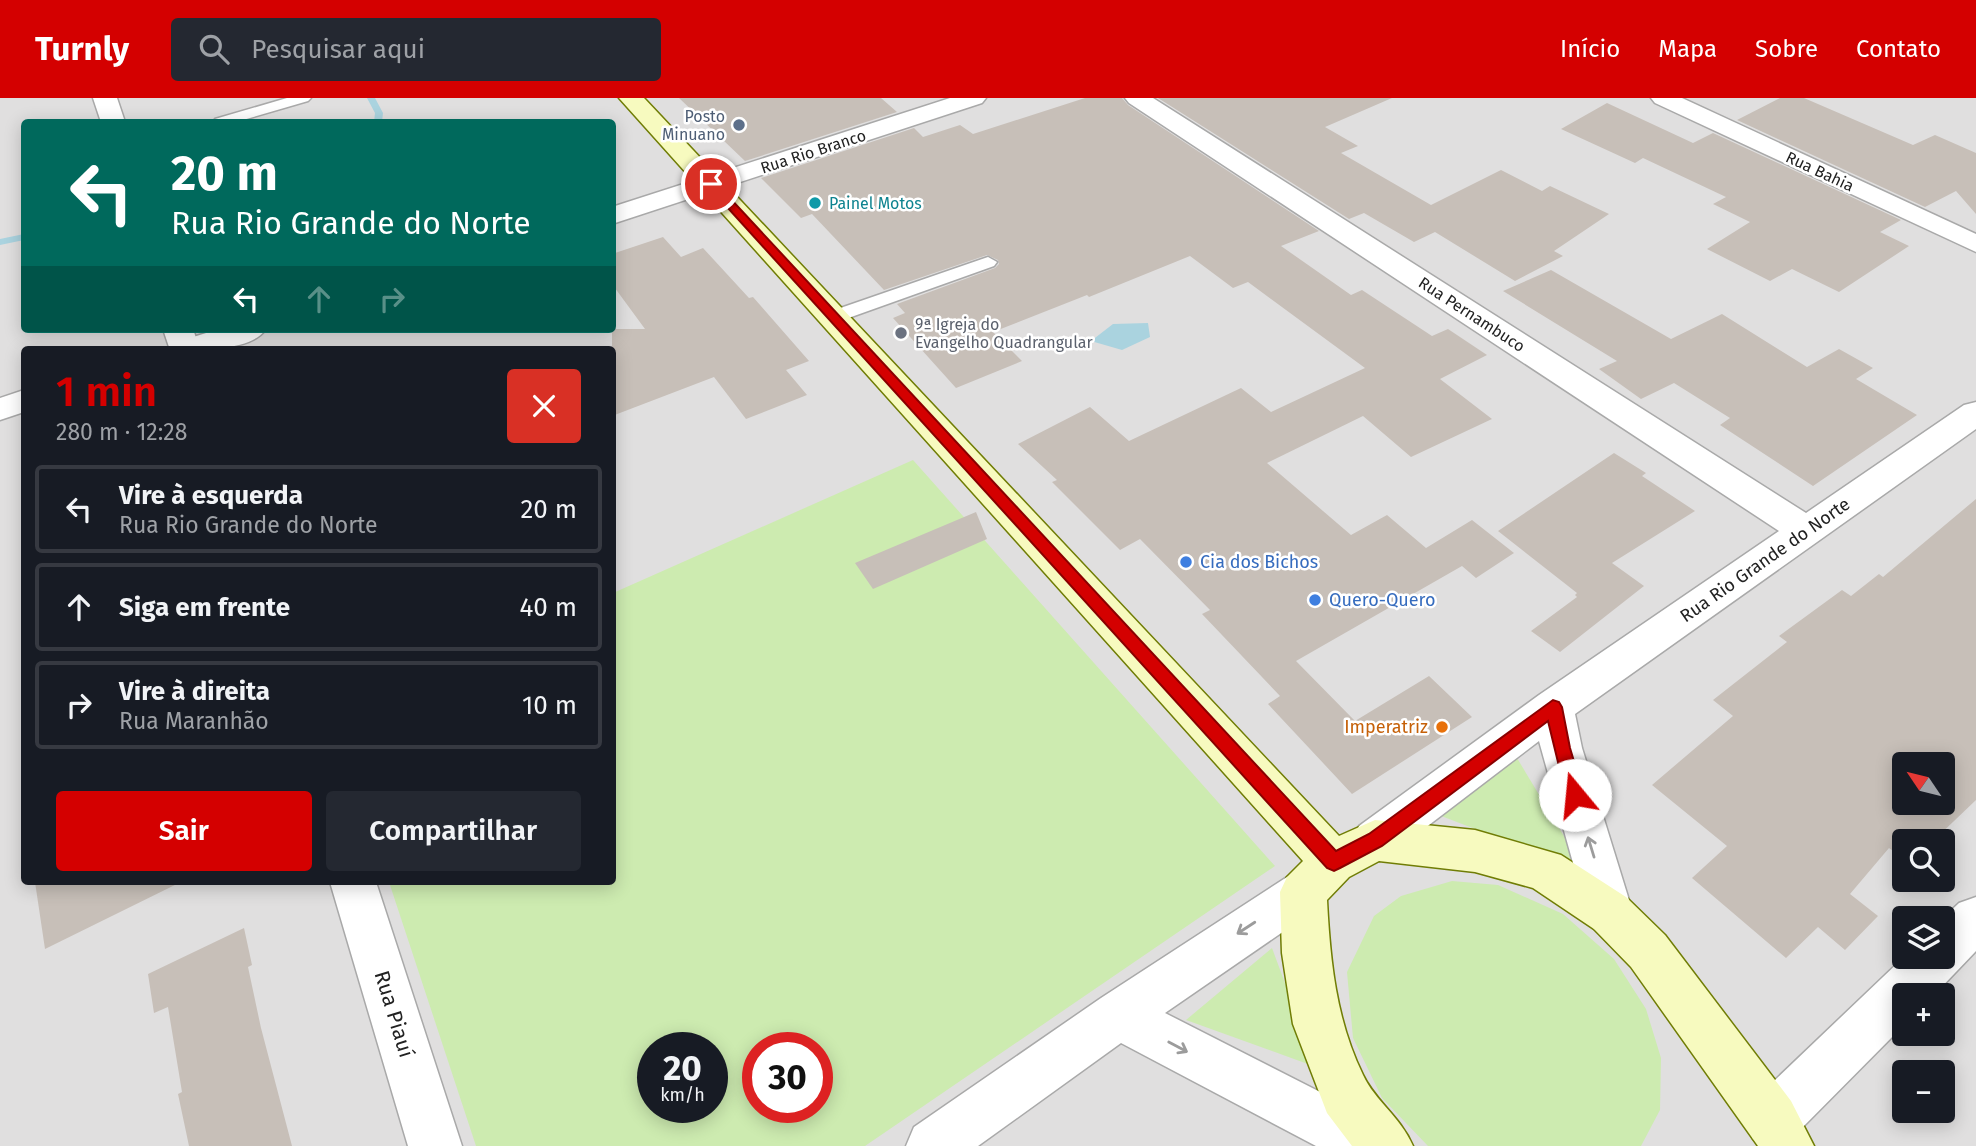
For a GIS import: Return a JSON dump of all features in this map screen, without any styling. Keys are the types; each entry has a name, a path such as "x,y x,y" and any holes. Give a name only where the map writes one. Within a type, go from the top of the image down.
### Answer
{"main road":[{"path":"631,98 833,317 1318,877"},
{"path":"1386,1146 1345,1095 1318,1024 1306,953 1318,877 1375,840 1475,850 1545,870 1610,913 1648,951 1772,1138"}],"street":[{"path":"105,98 112,119"},
{"name":"Rua Rio Branco","path":"616,215 974,98"},
{"name":"Rua Pernambuco","path":"1137,98 1806,531"},
{"name":"Rua Bahia","path":"1663,98 1976,244"},
{"path":"198,346 238,333"},
{"path":"0,409 21,402"},
{"name":"Rua Rio Grande do Norte","path":"1375,840 1553,707 1976,413"},
{"path":"1553,707 1561,748 1610,913"},
{"path":"933,1146 1318,877"},
{"name":"Rua Piauí","path":"354,885 435,1146"},
{"path":"1955,940 1976,919"},
{"path":"1772,1138 1927,969"},
{"path":"1118,1015 1370,1146"}],"lane":[{"path":"231,119 303,98"},
{"path":"833,317 988,262"}],"shaded area":[{"path":"0,98 1976,98 1976,1146 0,1146"}],"green space":[{"path":"913,460 1275,866 865,1146 476,1146 390,885 616,885 616,592"},
{"path":"1517,758 1585,871 1436,814"},
{"path":"1452,881 1498,885 1563,914 1614,959 1646,1009 1661,1058 1660,1110 1641,1146 1428,1146 1382,1098 1353,1038 1347,972 1374,916 1401,896"},
{"path":"1272,948 1316,1067 1186,1020"}],"water":[{"path":"1148,323 1150,337 1122,350 1091,341 1113,324"}],"building":[{"path":"679,98 881,98 897,112 745,161"},
{"path":"1085,98 1122,98 1128,105 1319,231 1281,246 1351,295 1362,290 1432,336 1448,329 1487,355 1440,379 1492,419 1411,457 1363,416 1267,463 1351,535 1387,515 1426,548 1472,520 1514,553 1476,578 1462,566 1296,661 1355,721 1429,676 1472,717 1352,794 1268,704 1280,696 1202,614 1210,610 1140,539 1120,550 1052,482 1057,480 1018,444 1090,407 1129,441 1241,388 1271,412 1365,368 1248,282 1233,288 1190,256 993,332 1022,361 956,388 893,318 905,313 897,304 995,268 999,264 998,260 987,255 884,290 812,214 801,218 761,178 914,128 923,137 960,125 973,134"},
{"path":"1158,98 1392,98 1325,127 1358,146 1341,153 1431,205 1501,170 1542,191 1550,186 1609,214 1554,251 1563,256 1515,281 1435,232 1414,242 1364,213 1349,219"},
{"path":"1780,98 1804,98 1913,145 1935,135 1976,153 1976,214 1956,191 1925,207 1737,120"},
{"path":"1607,103 1693,143 1713,133 1901,220 1880,232 1909,246 1839,292 1792,269 1770,281 1707,249 1750,222 1713,204 1726,197 1643,158 1635,163 1561,129"},
{"path":"663,237 681,257 703,248 749,298 753,297 809,361 786,370 807,395 746,419 714,377 616,414 616,346 612,346 612,333 616,333 616,329 645,329 616,289 616,253"},
{"path":"1551,270 1671,339 1722,314 1807,367 1839,349 1873,368 1856,379 1917,415 1813,486 1720,425 1730,418 1674,383 1641,399 1599,369 1617,361 1503,291"},
{"path":"1614,453 1646,473 1642,476 1695,511 1612,563 1644,586 1560,652 1531,631 1577,597 1577,593 1498,531"},
{"path":"1976,499 1976,800 1946,829 1892,829 1892,850 1889,848 1850,894 1878,916 1845,950 1818,927 1786,958 1692,878 1727,846 1652,785 1733,716 1713,700 1787,642 1779,636 1842,590 1851,596 1879,574 1883,577"},
{"path":"976,512 987,539 873,589 855,563"},
{"path":"35,885 175,885 45,949"},
{"path":"244,928 252,965 248,967 261,1028 292,1146 189,1146 178,1094 182,1092 168,1007 154,1013 148,974"}],"waterway":[{"path":"371,98 379,113 378,119"},
{"path":"0,242 21,238"}],"place":[{"name":"Posto Minuano","path":"739,125"},
{"name":"Painel Motos","path":"815,203"},
{"name":"9ª Igreja do Evangelho Quadrangular","path":"901,333"},
{"name":"Cia dos Bichos","path":"1186,562"},
{"name":"Quero-Quero","path":"1315,600"},
{"name":"Imperatriz","path":"1442,727"}],"route":[{"path":"711,184 1334,862 1375,840 1553,707 1561,748 1575,795"}]}
